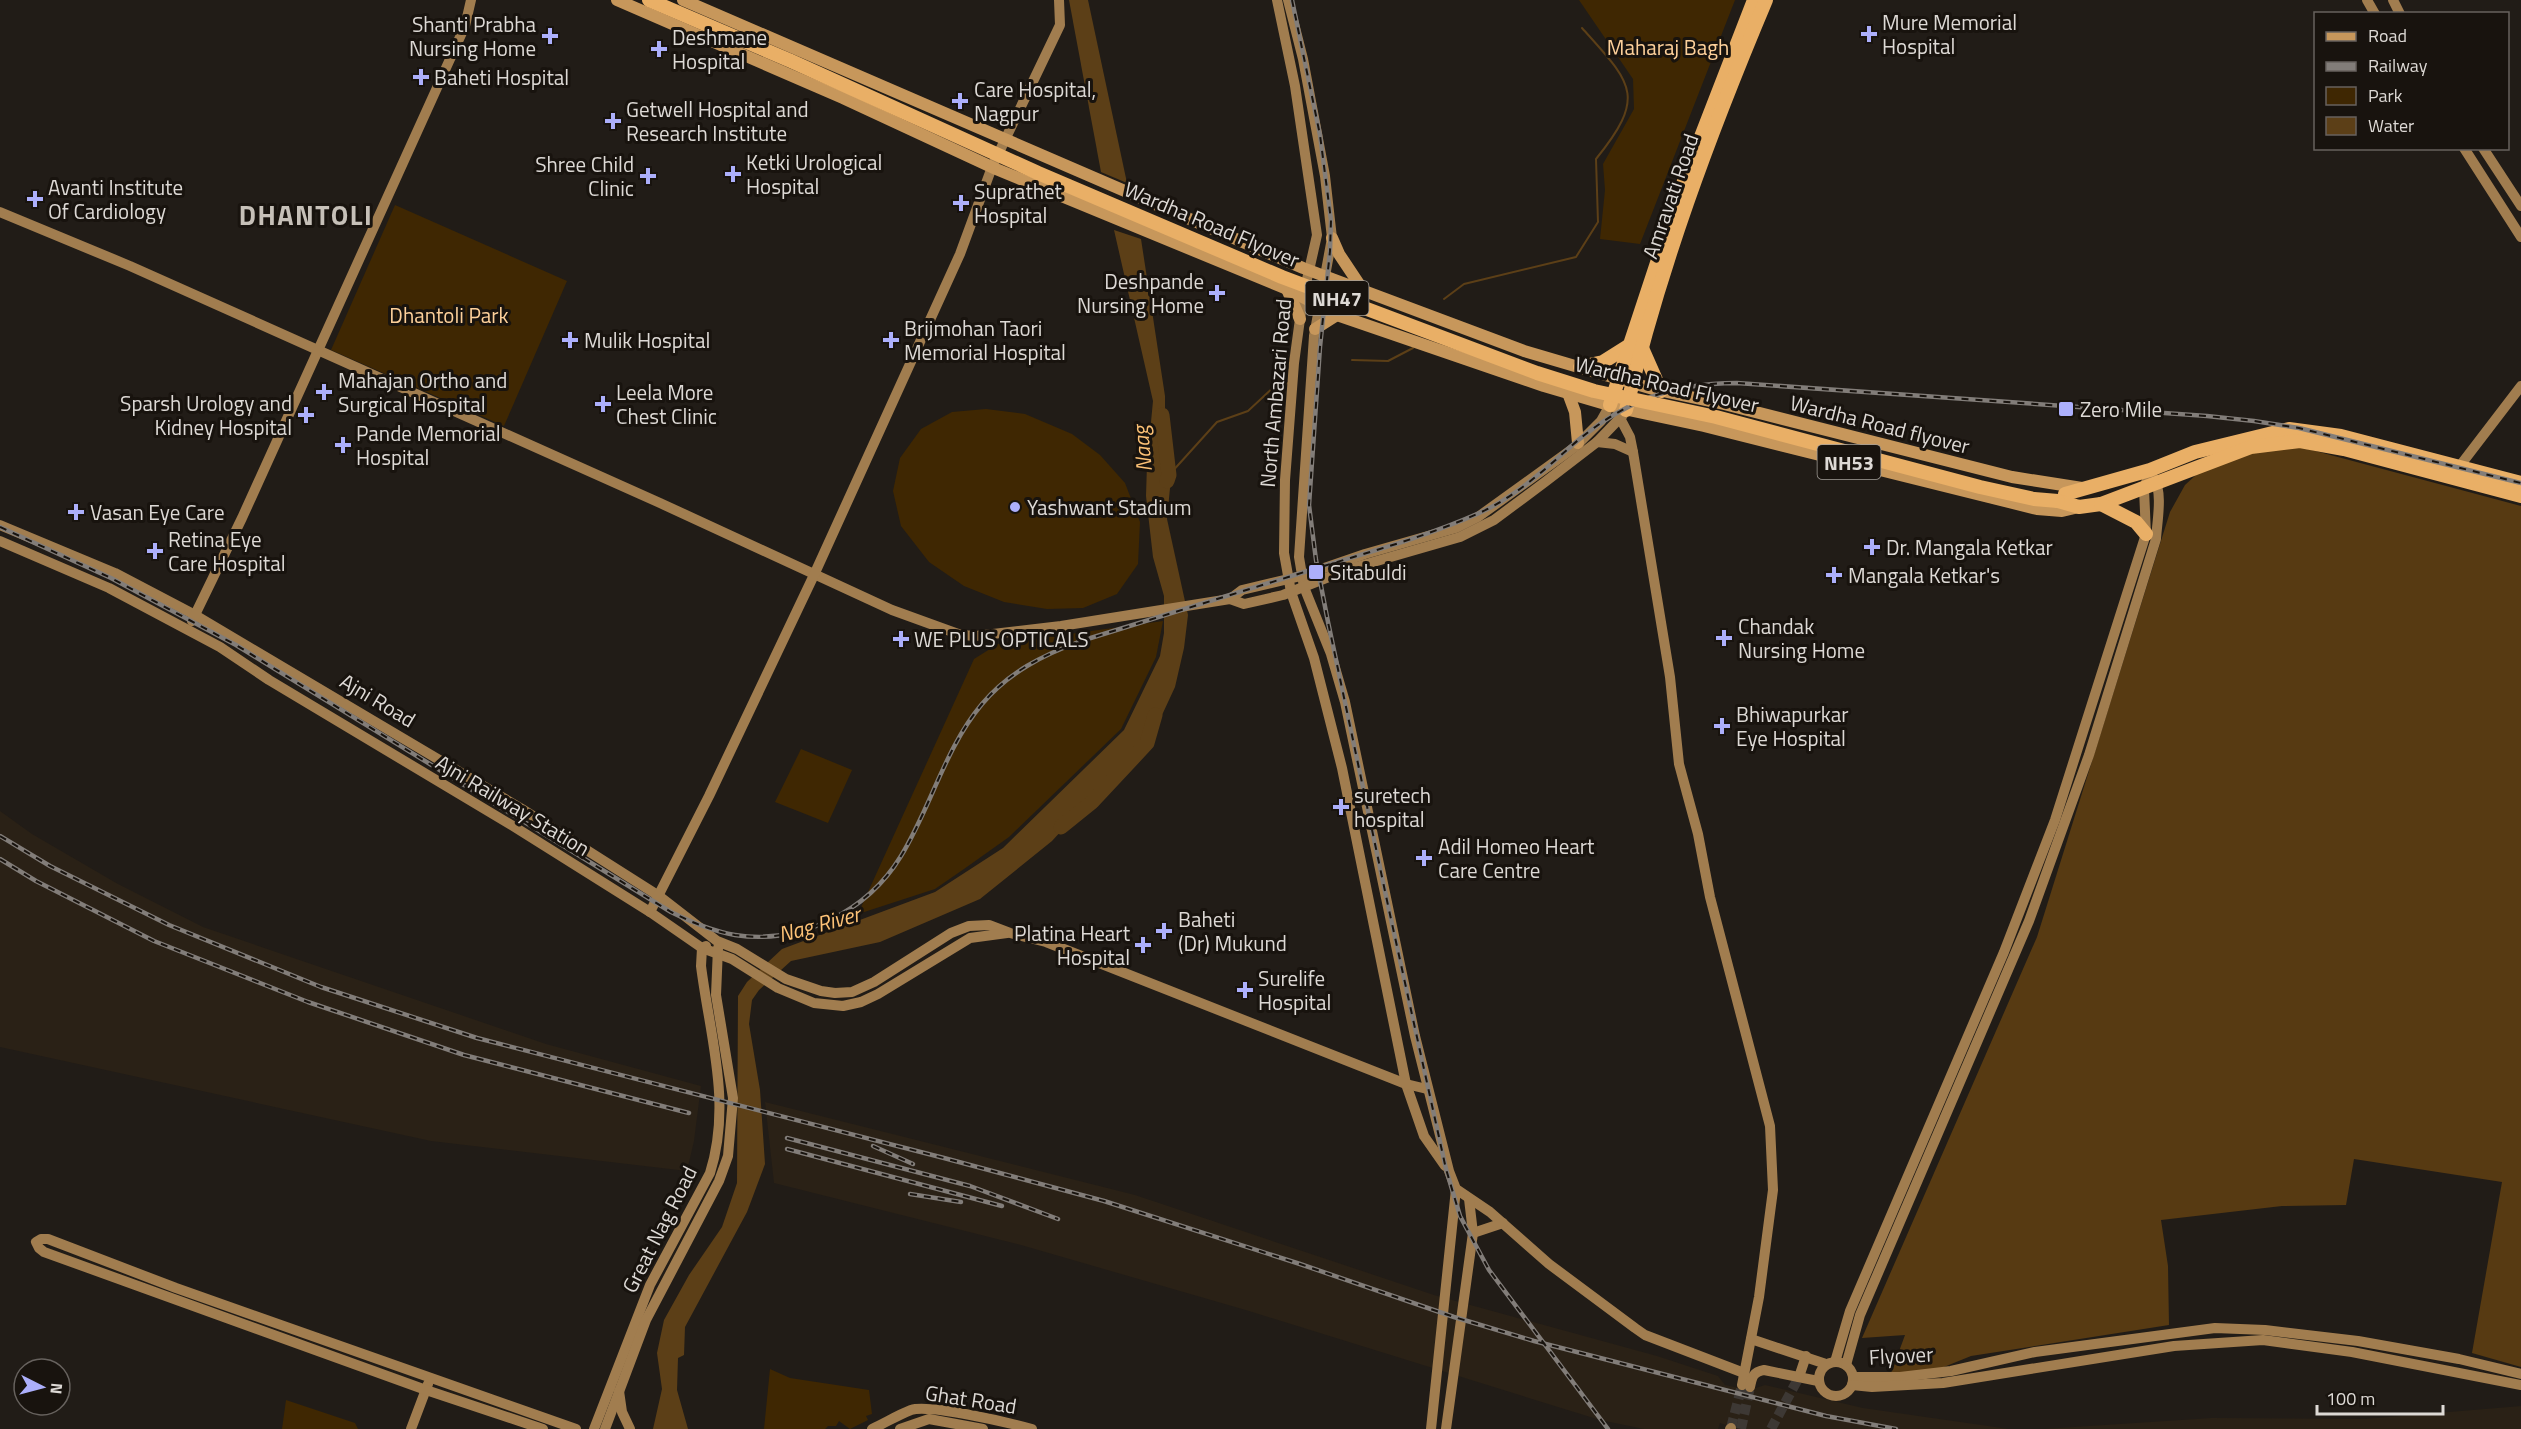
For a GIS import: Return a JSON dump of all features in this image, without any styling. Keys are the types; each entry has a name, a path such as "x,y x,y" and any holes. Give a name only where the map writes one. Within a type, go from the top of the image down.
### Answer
{"highway":[{"name":"Wardha Road Flyover","path":"649,0 1060,182 1282,277 1537,373 1594,391 1760,428 1980,487 2034,499 2062,498"},
{"name":"Wardha Road Flyover","path":"667,0 1302,276 1552,370 2062,498"},
{"name":"Amravati Road","path":"1619,410 1685,178 1726,66 1754,0"},
{"name":"Amravati Road","path":"1636,347 1695,181 1766,0"},
{"path":"1580,368 1603,362 1636,347 1661,391"},
{"name":"NH53","path":"2083,488 2150,470 2195,452 2289,429 2341,436 2521,483"},
{"name":"NH53","path":"2079,507 2102,504 2251,447 2300,441 2344,449 2521,496"},
{"name":"NH47","path":"2062,498 2083,488"},
{"name":"NH47","path":"2062,498 2079,507"},
{"path":"2102,504 2136,522 2146,534"}],"main road":[{"path":"188,629 318,352 465,26 471,0"},
{"path":"617,0 843,98 992,167 1287,289 1337,315 1619,410 1630,437 1633,452 1670,677 1679,764 1698,834 1713,908 1770,1126 1773,1190 1746,1386"},
{"name":"Wardha Road flyover","path":"683,0 1004,141 1308,270 1524,351 1661,391 1724,404 2012,477 2083,488"},
{"path":"650,912 814,575 960,254 992,167 1060,25 1059,0"},
{"name":"North Ambazari Road","path":"1277,0 1317,236 1303,297 1294,363 1285,480 1284,553 1291,592 1314,658 1342,768 1406,1084 1424,1136 1449,1171"},
{"name":"North Ambazari Road","path":"1288,0 1303,59 1325,176 1332,238 1315,329 1299,557 1301,576 1331,654 1345,702 1427,1089 1449,1171"},
{"path":"1289,63 1303,59"},
{"path":"2465,150 2521,237"},
{"path":"2484,150 2521,206"},
{"path":"2494,196 2510,188"},
{"path":"0,212 129,266 660,503 892,610 961,635 976,636 1062,626 1188,608 1230,599 1242,590 1301,576 1365,554 1456,528 1478,517 1515,492 1578,443 1601,421 1619,410"},
{"path":"1332,238 1339,254 1365,293"},
{"path":"1287,289 1300,320"},
{"path":"1315,329 1337,315"},
{"path":"2459,467 2521,386"},
{"path":"1568,393 1575,412 1578,443"},
{"path":"1230,599 1244,604 1291,592 1348,569 1460,537 1494,520 1598,442 1619,410"},
{"name":"NH53","path":"1619,410 1704,426 2037,509 2062,511 2079,507"},
{"path":"1598,442 1615,444 1633,452"},
{"path":"1855,1380 1845,1394 1834,1396 1824,1391 1818,1381 1820,1371 1836,1363 1850,1311 2004,952 2055,820 2133,596 2156,539 2157,483 2150,470"},
{"path":"2133,596 2146,534 2144,489 2150,470"},
{"name":"Ajni Road","path":"0,525 115,573 195,615 522,809 659,897 735,954"},
{"name":"Ajni Railway Station","path":"0,541 109,588 188,629 513,826 650,912 702,948 720,954 735,954 778,988 813,1003 843,1006 861,1002 970,938 986,934 1010,933"},
{"path":"735,954 786,979 821,991 852,992 874,982 951,933 969,926 989,925 1046,942 1406,1084 1427,1089"},
{"path":"702,948 717,941 720,954"},
{"name":"Great Nag Road","path":"594,1429 650,1285 710,1173 716,1153 721,1092 706,1002 702,948"},
{"name":"Great Nag Road","path":"605,1429 660,1291 719,1181 728,1156 733,1098 716,996 716,969 720,954"},
{"path":"1431,1429 1456,1190 1449,1171"},
{"path":"1456,1190 1503,1223 1549,1264 1645,1335 1749,1374 1764,1370 1818,1381"},
{"path":"1446,1429 1473,1233 1469,1199"},
{"path":"1473,1233 1503,1223"},
{"path":"543,1429 426,1390 44,1252 36,1242 48,1239 176,1288 576,1429"},
{"name":"Flyover","path":"1855,1380 1951,1371 2035,1352 2215,1328 2265,1330 2358,1341 2459,1359 2521,1374"},
{"path":"1751,1339 1836,1363 1855,1380 1893,1386 1943,1383 2174,1346 2264,1341 2352,1352 2521,1385"},
{"path":"1799,1377 1806,1356"},
{"path":"411,1429 430,1378"},
{"path":"619,1391 622,1412 630,1429"},
{"name":"Ghat Road","path":"880,1428 913,1409 944,1411 1032,1429"},
{"name":"Ghat Road","path":"900,1429 929,1419 983,1429"}],"shaded area":[{"path":"2281,445 2308,449 2521,506 2521,1367 2472,1353 2502,1182 2354,1159 2346,1205 2282,1206 2161,1220 2168,1266 2169,1325 1971,1356 1934,1371 1890,1376 1905,1335 1862,1338 2037,937 2170,512 2185,485 2210,462"},
{"path":"0,811 32,834 118,884 203,927 546,1044 701,1086 694,1141 687,1171 431,1141 0,1047"},
{"path":"765,1102 1135,1195 1434,1295 1657,1356 1718,1376 1725,1385 1749,1390 1765,1385 1863,1408 2009,1429 1738,1429 1720,1423 1718,1429 1644,1429 1600,1420 1249,1311 1021,1245 774,1183"},
{"path":"2521,1406 2521,1429 2043,1429 2212,1418 2365,1419"}],"green space":[{"name":"Maharaj Bagh","path":"1579,0 1735,0 1640,244 1600,239 1605,190 1603,164 1634,109 1633,79"},
{"name":"Dhantoli Park","path":"395,205 567,281 504,426 331,350"},
{"name":"Yashwant Stadium","path":"986,409 1025,414 1072,434 1100,455 1125,483 1140,522 1138,564 1117,594 1083,608 1047,609 1004,602 964,586 929,562 901,526 893,491 900,458 921,429 952,412"},
{"path":"1163,621 1156,657 1121,729 1009,837 935,889 858,914 974,659 998,644"},
{"path":"801,749 852,770 828,823 775,802"},
{"path":"770,1369 790,1378 869,1390 872,1414 866,1416 868,1420 850,1429 839,1421 836,1426 828,1426 825,1429 764,1429"},
{"path":"286,1400 355,1423 358,1429 282,1429"}],"water":[{"path":"1069,0 1088,0 1127,183 1101,172"},
{"path":"1114,230 1141,239 1165,396 1165,443 1171,478 1167,519 1188,615 1184,648 1175,687 1156,728 1052,841 980,899 880,942 791,961 759,990 752,1000 749,1024 760,1090 765,1164 747,1212 685,1327 684,1355 678,1358 677,1390 688,1429 653,1429 662,1389 657,1353 664,1320 689,1275 722,1227 737,1183 738,996 747,982 782,949 935,892 1003,848 1124,730 1160,656 1164,633 1164,596 1153,557 1146,496 1153,401"}],"waterway":[{"path":"1444,299 1464,284 1576,257 1598,222 1596,159 1623,119 1627,104 1627,90 1622,77 1612,63 1582,28"},
{"path":"1352,360 1388,361 1413,348"},
{"path":"1170,474 1217,422 1248,411 1277,384 1289,383"},
{"name":"Naag","path":"1162,415 1169,475 1167,481"},
{"name":"Nag River","path":"1061,827 1092,802 1147,743 1155,715"}],"tunnel":[{"path":"1771,1429 1799,1377"},
{"path":"1731,1428 1742,1385"},
{"path":"1741,1429 1750,1387"}],"railway":[{"path":"1292,0 1320,135 1331,220 1309,505 1316,560 1446,1169 1460,1216 1489,1270 1608,1429"},
{"path":"0,527 111,578 236,645 671,912 718,931 759,937 784,935 830,920 851,908 887,876 912,837 948,759 969,721 992,693 1027,666 1081,641 1397,544 1477,514 1526,485 1588,432 1607,419 1627,408 1667,392 1712,384 1737,383 2254,421 2299,428 2521,483"},
{"path":"0,836 50,866 169,925 321,987 477,1038 1104,1201 1300,1264 1454,1317 1534,1341 1826,1416 1896,1429"},
{"path":"0,859 36,881 154,941 308,1002 464,1055 689,1113"},
{"path":"787,1138 970,1186 1058,1219"},
{"path":"873,1146 913,1164"},
{"path":"787,1149 1002,1206"},
{"path":"910,1194 961,1202"}],"place":[{"name":"Mure Memorial Hospital","path":"1869,34"},
{"name":"Shanti Prabha Nursing Home","path":"550,36"},
{"name":"Deshmane Hospital","path":"659,49"},
{"name":"Baheti Hospital","path":"421,77"},
{"name":"Care Hospital, Nagpur","path":"960,101"},
{"name":"Getwell Hospital and Research Institute","path":"613,121"},
{"name":"Ketki Urological Hospital","path":"733,174"},
{"name":"Shree Child Clinic","path":"648,176"},
{"name":"Avanti Institute Of Cardiology","path":"35,199"},
{"name":"Suprathet Hospital","path":"961,203"},
{"name":"Deshpande Nursing Home","path":"1217,293"},
{"name":"Mulik Hospital","path":"570,340"},
{"name":"Brijmohan Taori Memorial Hospital","path":"891,340"},
{"name":"Mahajan Ortho and Surgical Hospital","path":"324,392"},
{"name":"Leela More Chest Clinic","path":"603,404"},
{"name":"Zero Mile","path":"2066,409"},
{"name":"Sparsh Urology and Kidney Hospital","path":"306,415"},
{"name":"Pande Memorial Hospital","path":"343,445"},
{"name":"Yashwant Stadium","path":"1015,507"},
{"name":"Vasan Eye Care","path":"76,512"},
{"name":"Dr. Mangala Ketkar","path":"1872,547"},
{"name":"Retina Eye Care Hospital","path":"155,551"},
{"name":"Sitabuldi","path":"1316,572"},
{"name":"Mangala Ketkar's","path":"1834,575"},
{"name":"Chandak Nursing Home","path":"1724,638"},
{"name":"WE PLUS OPTICALS","path":"901,639"},
{"name":"Bhiwapurkar Eye Hospital","path":"1722,726"},
{"name":"suretech hospital","path":"1341,807"},
{"name":"Adil Homeo Heart Care Centre","path":"1424,858"},
{"name":"Baheti (Dr) Mukund","path":"1164,931"},
{"name":"Platina Heart Hospital","path":"1143,945"},
{"name":"Surelife Hospital","path":"1245,990"}],"district":[{"name":"DHANTOLI","path":"306,214"}]}
